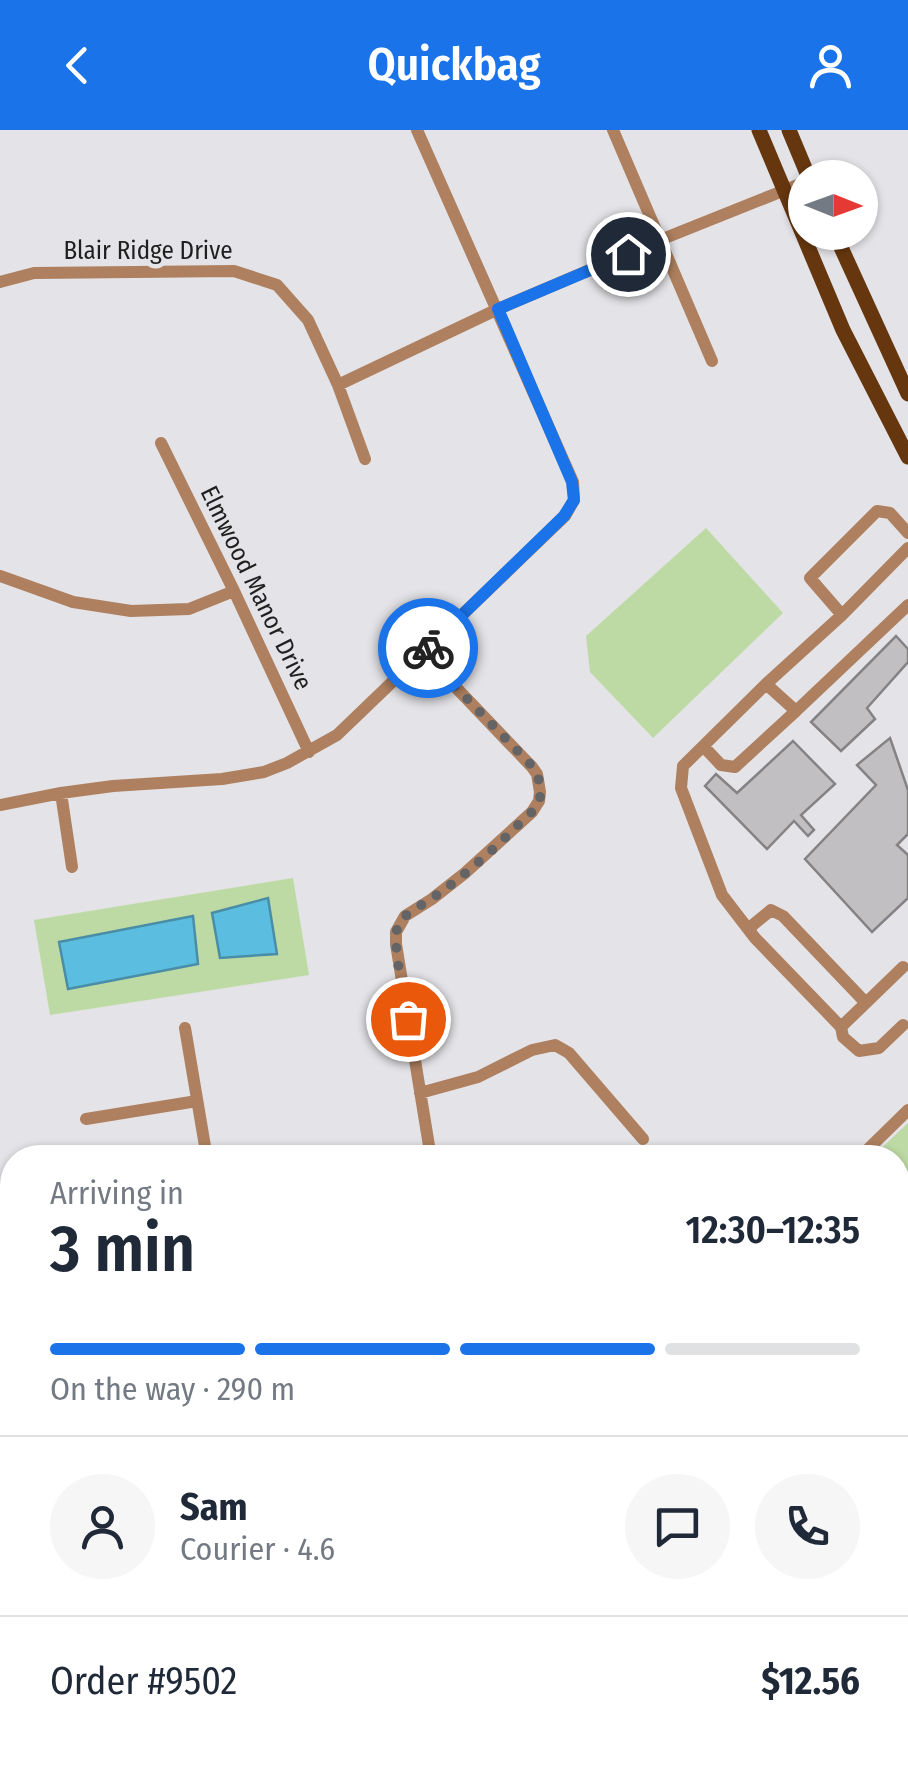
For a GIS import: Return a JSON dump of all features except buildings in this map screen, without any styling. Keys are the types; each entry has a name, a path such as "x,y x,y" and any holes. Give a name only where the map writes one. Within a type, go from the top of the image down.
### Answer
{"main road":[{"path":"758,130 843,330 908,457"},
{"path":"789,130 800,160"},
{"path":"842,250 905,388 876,395"}],"street":[{"path":"0,805 112,786 222,779 264,772 309,752 337,735 564,516 574,500 572,482 418,130"},
{"path":"613,130 712,361"},
{"path":"338,385 498,309 788,189"},
{"name":"Blair Ridge Drive","path":"0,282 34,273 234,271 277,285 308,320 338,385 365,460"},
{"name":"Elmwood Manor Drive","path":"161,443 309,752"},
{"path":"842,615 810,578 877,512 890,513 908,534"},
{"path":"902,1025 879,1048 859,1051 843,1037 841,1028 748,929 722,895 681,788 683,766 908,548"},
{"path":"0,576 74,602 131,611 188,608 234,591"},
{"path":"703,746 722,766 735,767 908,604"},
{"path":"423,653 532,766 540,792 532,812 499,844 399,923 396,944 429,1145"},
{"path":"766,684 796,711"},
{"path":"60,793 72,866"},
{"path":"748,929 772,910 783,916 866,1003"},
{"path":"841,1028 906,967"},
{"path":"185,1028 204,1145"},
{"path":"420,1093 478,1077 532,1050 555,1046 568,1052 643,1139"},
{"path":"86,1119 197,1102"},
{"path":"872,1145 908,1110"}],"green space":[{"path":"706,528 783,613 653,738 590,672 586,636"},
{"path":"293,878 309,975 50,1015 34,920"},
{"path":"908,1123 908,1145 885,1145"}],"water":[{"path":"268,898 277,954 220,958 212,913"},
{"path":"193,916 198,964 68,989 59,942"}],"way so far":[{"path":"408,1019 396,944 399,923 499,844 532,812 540,792 532,766 423,653 428,648"}],"route":[{"path":"428,648 564,516 574,500 572,482 498,309 628,254"}]}
